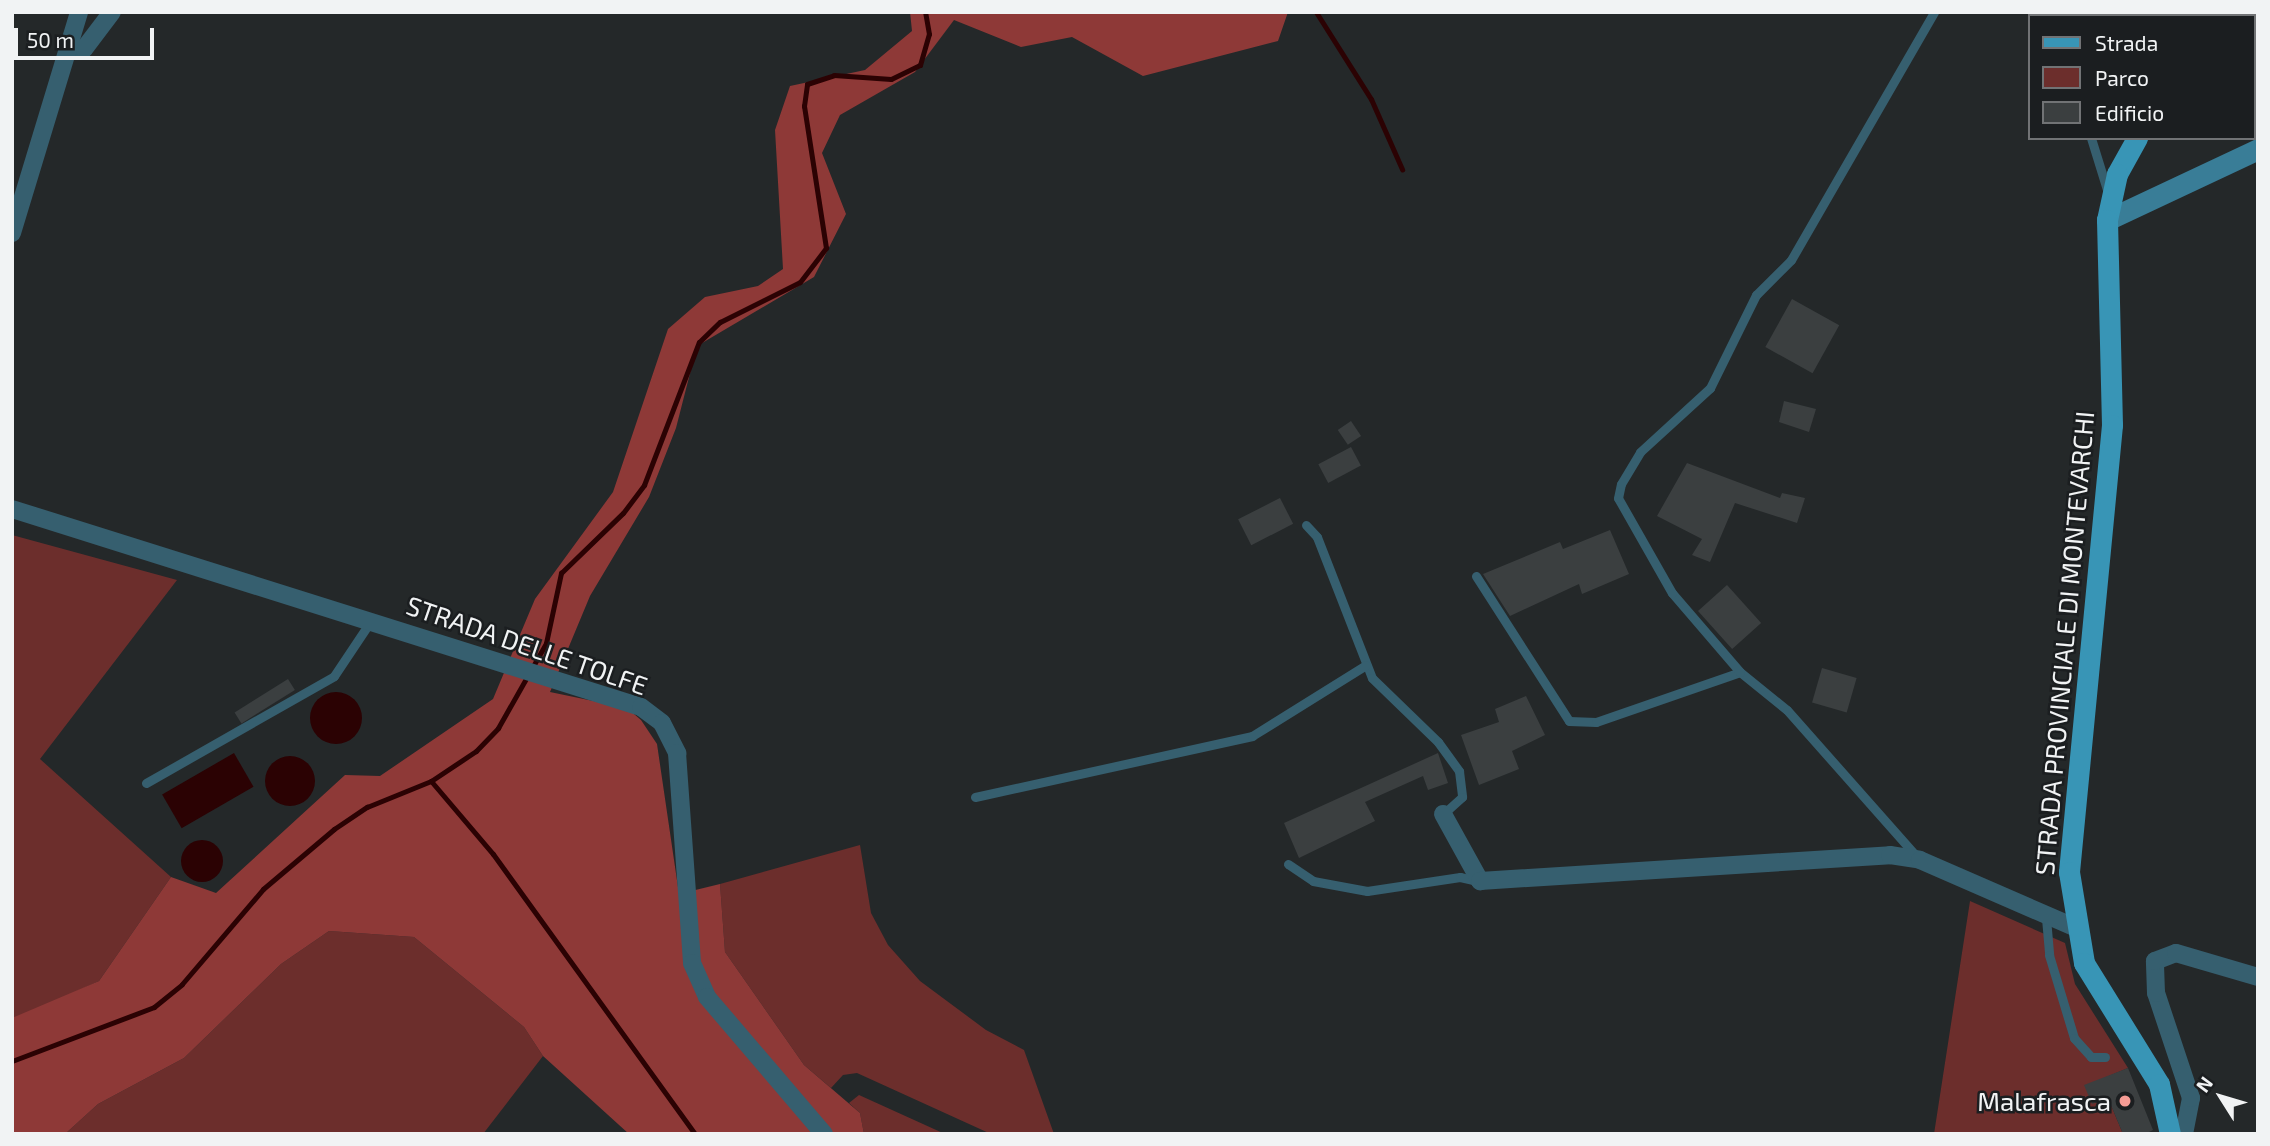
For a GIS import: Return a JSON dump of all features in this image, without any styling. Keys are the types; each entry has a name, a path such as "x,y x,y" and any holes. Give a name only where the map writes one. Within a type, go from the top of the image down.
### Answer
{"main road":[{"name":"STRADA PROVINCIALE DI MONTEVARCHI","path":"2136,140 2110,198 2107,220 2113,416 2070,839 2074,927 2091,979 2159,1084 2170,1134"}],"street":[{"path":"12,233 79,12"},
{"path":"67,52 84,50 112,12"},
{"path":"2107,220 2258,149"},
{"name":"STRADA DELLE TOLFE","path":"12,509 490,657 641,707 673,738 692,963 707,997 824,1134"},
{"path":"1443,814 1480,881 1891,855 1920,860 2046,918 2074,927"},
{"path":"2184,1134 2191,1098 2156,993 2155,961 2175,953 2258,977"}],"lane":[{"path":"1920,860 1787,710 1740,672 1672,593 1618,498 1621,484 1640,452 1710,388 1756,295 1791,260 1934,12"},
{"path":"2092,140 2110,198"},
{"path":"1306,525 1317,537 1372,678 1438,743 1459,771 1462,797 1443,814"},
{"path":"1476,576 1569,722 1596,722 1740,672"},
{"path":"146,783 334,676 371,620"},
{"path":"975,797 1251,736 1366,665"},
{"path":"1287,864 1313,881 1367,891 1461,877 1480,881"},
{"path":"2046,918 2049,955 2074,1038 2091,1057 2105,1057"}],"green space":[{"path":"12,535 177,580 40,759 171,877 99,981 12,1021"},
{"path":"860,845 871,913 888,945 920,981 986,1030 1024,1050 1054,1134 991,1134 857,1073 843,1075 831,1088 804,1065 725,952 720,884"},
{"path":"1970,901 2065,943 2075,984 2128,1068 2085,1086 2108,1098 2123,1134 1934,1134"},
{"path":"329,931 414,937 524,1027 543,1056 483,1134 65,1134 98,1104 184,1058 281,964"},
{"path":"859,1095 945,1134 864,1134 860,1113 849,1103"}],"shaded area":[{"path":"910,12 1288,12 1278,41 1143,76 1072,37 1021,47 954,20 915,72 840,115 822,153 846,214 814,277 697,346 676,428 649,497 590,596 550,692 627,708 641,720 657,744 679,894 720,884 725,952 804,1065 860,1113 864,1134 629,1134 543,1056 524,1027 414,937 329,931 281,964 184,1058 98,1104 65,1134 12,1134 12,1018 99,981 171,877 216,893 345,775 380,776 493,699 535,599 613,492 668,329 705,297 758,286 783,269 775,130 790,86 865,70 912,31"},
{"path":"336,692 346,694 354,700 360,708 360,728 354,736 346,742 336,744 326,742 318,736 312,728 310,718 312,708 318,700 326,694"},
{"path":"234,753 254,787 182,828 162,794"},
{"path":"290,756 308,763 315,781 308,799 290,806 272,799 265,781 272,763"},
{"path":"202,840 217,846 223,861 217,876 202,882 187,876 181,861 187,846"}],"building":[{"path":"1792,299 1839,325 1813,373 1765,347"},
{"path":"1784,401 1816,409 1809,432 1779,422"},
{"path":"1351,421 1361,436 1348,445 1338,430"},
{"path":"1351,447 1361,466 1328,483 1318,464"},
{"path":"1687,463 1780,498 1782,493 1805,498 1797,523 1735,503 1710,562 1692,555 1702,539 1657,516"},
{"path":"1280,498 1293,524 1251,545 1238,519"},
{"path":"1610,530 1629,574 1582,594 1579,584 1510,616 1483,574 1560,542 1563,549"},
{"path":"1727,585 1761,623 1732,649 1698,611"},
{"path":"1822,668 1857,678 1847,713 1812,703"},
{"path":"288,679 295,690 241,723 235,712"},
{"path":"1526,696 1545,735 1512,751 1519,769 1479,785 1461,735 1499,722 1495,709"},
{"path":"1438,753 1448,783 1428,790 1423,776 1365,802 1375,821 1299,858 1284,823"},
{"name":"Malafrasca","path":"2128,1068 2153,1130 2145,1134 2123,1134 2108,1098 2092,1104 2084,1085"}],"waterway":[{"path":"12,1061 154,1007 182,984 263,889 334,829 367,807 431,781 476,751 498,728 546,643 561,573 623,513 644,485 699,342 720,322 800,282 826,248 804,106 807,84 834,75 891,79 920,65 929,34 925,12"},
{"path":"1316,12 1371,99 1402,169"},
{"path":"431,781 493,854 695,1134"}],"place":[{"name":"Malafrasca","path":"2125,1101"}]}
